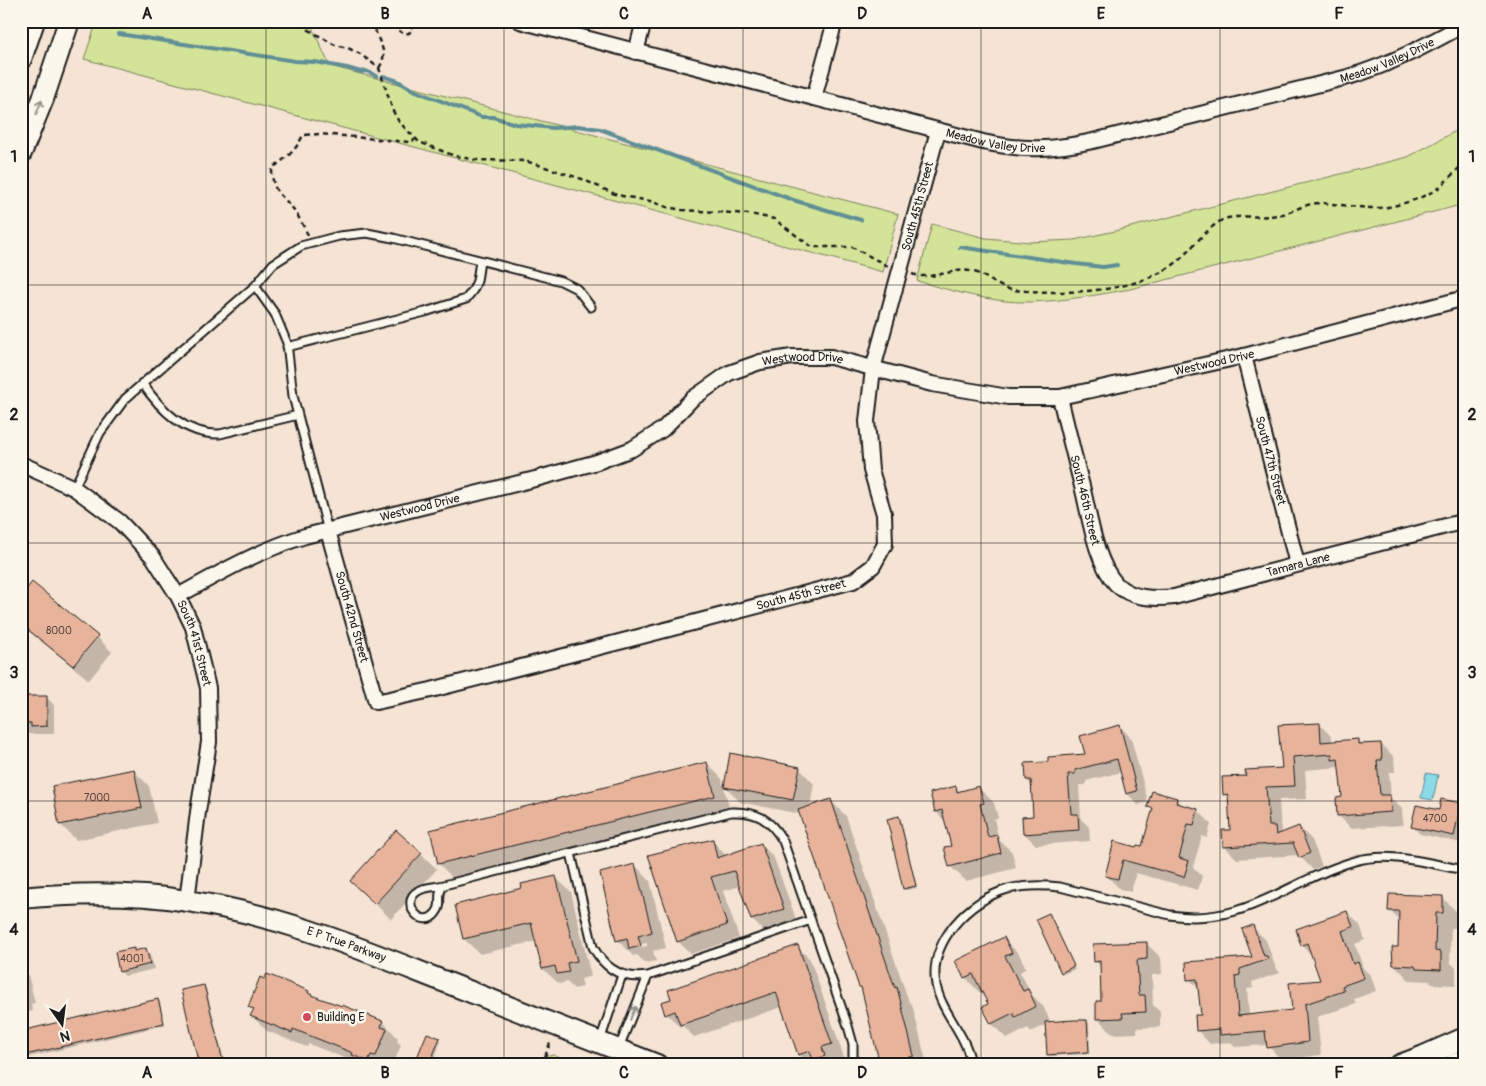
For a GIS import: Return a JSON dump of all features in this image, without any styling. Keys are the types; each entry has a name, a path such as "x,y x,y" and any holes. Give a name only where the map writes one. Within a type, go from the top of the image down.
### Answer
{"main road":[{"path":"21,59 34,21"},
{"path":"21,152 43,98 70,21"},
{"name":"E P True Parkway","path":"21,898 89,894 143,896 187,901 267,917 308,929 657,1065"},
{"path":"1400,1065 1465,1038"},
{"path":"1453,1065 1465,1060"}],"street":[{"name":"Meadow Valley Drive","path":"520,21 938,131 1007,147 1032,150 1060,148 1093,142 1348,77 1378,68 1408,55 1465,24"},
{"path":"636,52 644,21"},
{"path":"814,98 835,21"},
{"name":"South 45th Street","path":"376,702 614,644 853,580 873,566 885,544 884,514 871,470 867,421 873,369 938,131"},
{"name":"Westwood Drive","path":"178,596 240,562 274,546 328,530 539,478 597,462 632,449 663,429 692,400 730,374 760,362 792,357 831,357 932,384 1008,397 1060,397 1244,356 1465,298"},
{"name":"South 47th Street","path":"1244,356 1296,564"},
{"name":"South 46th Street","path":"1060,397 1103,564 1117,584 1130,593"},
{"name":"South 41st Street","path":"21,464 74,488 120,522 136,537 153,557 178,596 193,627 208,688 209,742 187,901"},
{"name":"Tamara Lane","path":"1130,593 1154,599 1174,597 1465,521"},
{"name":"South 42nd Street","path":"328,530 376,702"}],"lane":[{"path":"74,488 100,433 125,399 255,286 273,264 301,246 338,236 367,233 393,238 561,281 578,289 591,307"},
{"path":"287,347 425,312 466,299 477,281 480,261"},
{"path":"255,286 281,326 287,347 290,380 298,415 328,530"},
{"path":"142,383 170,417 196,432 208,435 226,433 298,415"},
{"path":"444,885 438,895 440,906 438,912 433,917 425,919 418,917 412,911 410,903 418,891 731,812 744,811 757,815 776,829 783,840 848,1026 853,1044 853,1065"},
{"path":"571,853 593,947 599,958 607,966 622,975 648,976 811,920"},
{"path":"971,1065 964,1044 940,998 936,978 937,958 940,947 956,922 977,905 998,893 1028,886 1044,885 1060,887 1170,915 1186,918 1204,918 1244,909 1327,871 1356,860 1391,857 1465,870"},
{"path":"599,1043 622,975"},
{"path":"618,1050 648,976"}],"path":[{"path":"304,21 309,30 315,34 335,45 348,48 360,54 379,68 393,111 399,122 415,139 435,149 476,160 525,161 574,176 617,195 650,201 682,210 750,214 774,219 812,246 852,247 900,270 926,277 968,271 983,276 1006,290 1060,293 1105,289 1154,276 1166,270 1188,252 1211,229 1226,219 1277,216 1303,206 1316,204 1377,208 1397,206 1425,195 1440,186 1465,162"},
{"path":"379,68 384,54 375,25 385,21 404,34 409,33 413,29 410,21"},
{"path":"313,242 294,210 276,192 272,179 272,168 290,156 299,145 303,135 321,134 409,142 415,139"},
{"path":"542,1065 557,1025"}],"green space":[{"path":"97,21 309,21 330,66 898,214 883,272 84,59"},
{"path":"1465,126 1465,204 1130,289 1080,297 1030,302 1001,301 973,296 917,281 932,224 986,238 1030,242 1074,240 1408,157"},
{"path":"553,1055 578,1065 515,1065"}],"water":[{"path":"1426,773 1438,775 1433,800 1421,798"}],"building":[{"path":"32,582 98,636 73,666 21,624 21,596"},
{"path":"21,696 47,696 47,726 31,727 31,723 21,723"},
{"path":"1320,723 1321,742 1358,739 1358,744 1381,743 1382,760 1377,760 1380,795 1390,795 1391,812 1337,816 1336,798 1342,797 1338,759 1332,760 1332,754 1293,757 1295,786 1266,787 1269,826 1275,826 1276,835 1299,826 1310,853 1299,858 1293,843 1223,847 1222,830 1230,830 1228,794 1223,795 1222,777 1246,776 1245,770 1282,768 1278,725"},
{"path":"1120,725 1137,791 1126,794 1117,759 1075,770 1075,774 1068,774 1071,814 1078,814 1079,830 1023,834 1022,817 1033,816 1031,780 1026,780 1025,763 1048,762 1048,757 1085,754 1080,736"},
{"path":"730,753 800,767 793,800 724,787"},
{"path":"707,762 715,796 438,864 430,830"},
{"path":"134,769 142,808 59,825 52,786"},
{"path":"956,786 957,792 979,786 984,803 980,804 988,837 997,835 1001,853 949,867 944,847 951,846 942,810 935,812 930,793"},
{"path":"1152,791 1177,798 1176,803 1198,809 1194,825 1188,824 1179,858 1189,861 1184,877 1123,860 1118,879 1105,876 1114,841 1136,847 1137,845 1142,846 1153,808 1147,807"},
{"path":"831,799 895,988 897,987 914,1056 880,1065 861,987 859,987 798,810"},
{"path":"1441,799 1461,803 1454,836 1411,827 1416,805 1439,810"},
{"path":"899,816 916,886 903,889 887,819"},
{"path":"396,830 422,853 375,904 350,881"},
{"path":"713,839 717,858 761,843 784,909 751,920 734,871 711,877 727,925 677,942 648,855"},
{"path":"635,864 652,932 638,936 641,946 629,949 627,938 616,941 600,873"},
{"path":"556,876 577,961 567,963 569,972 557,974 555,966 542,969 531,923 463,939 455,905 522,888 521,884"},
{"path":"1389,894 1443,896 1443,913 1436,913 1435,951 1441,952 1441,970 1416,969 1415,966 1393,965 1392,947 1398,947 1399,911 1388,911"},
{"path":"1347,911 1353,927 1342,931 1353,964 1358,962 1364,978 1342,986 1344,991 1305,1004 1308,1042 1267,1048 1265,1031 1220,1035 1220,1029 1196,1031 1195,1015 1201,1015 1197,979 1187,980 1186,962 1252,957 1242,929 1253,925 1264,956 1267,956 1268,959 1240,969 1240,975 1235,976 1238,1016 1292,1010 1289,983 1320,980 1307,943 1301,946 1296,929"},
{"path":"1049,913 1074,966 1061,973 1036,919"},
{"path":"1004,937 1012,953 1005,956 1023,991 1028,989 1036,1006 1015,1017 1013,1013 991,1024 982,1007 988,1004 973,974 964,978 955,961"},
{"path":"1147,942 1147,959 1137,960 1139,995 1145,995 1146,1012 1122,1013 1123,1018 1096,1019 1096,1001 1101,1001 1100,961 1094,962 1093,944"},
{"path":"798,945 832,1044 822,1047 825,1056 813,1060 810,1051 798,1055 776,992 680,1025 675,1011 665,1015 661,1002 671,999 668,990"},
{"path":"134,948 134,951 146,948 150,964 119,972 115,952"},
{"name":"Building E","path":"267,974 309,991 308,993 319,998 383,1021 381,1027 387,1029 376,1056 371,1055 368,1061 293,1029 292,1033 250,1016 254,1009 248,1007 260,977 264,979"},
{"path":"204,985 224,1065 199,1065 181,990"},
{"path":"158,999 164,1023 21,1056 21,1031"},
{"path":"1087,1020 1089,1052 1047,1055 1045,1022"},
{"path":"427,1033 440,1038 429,1065 414,1065"}],"waterway":[{"path":"119,34 295,61 315,62 361,72 366,71 377,76"},
{"path":"383,76 482,117 493,117 516,124 553,128 578,126 600,129 793,200 861,220"},
{"path":"960,247 1076,264 1103,267 1117,265"}],"place":[{"name":"Building E","path":"307,1017"}]}
